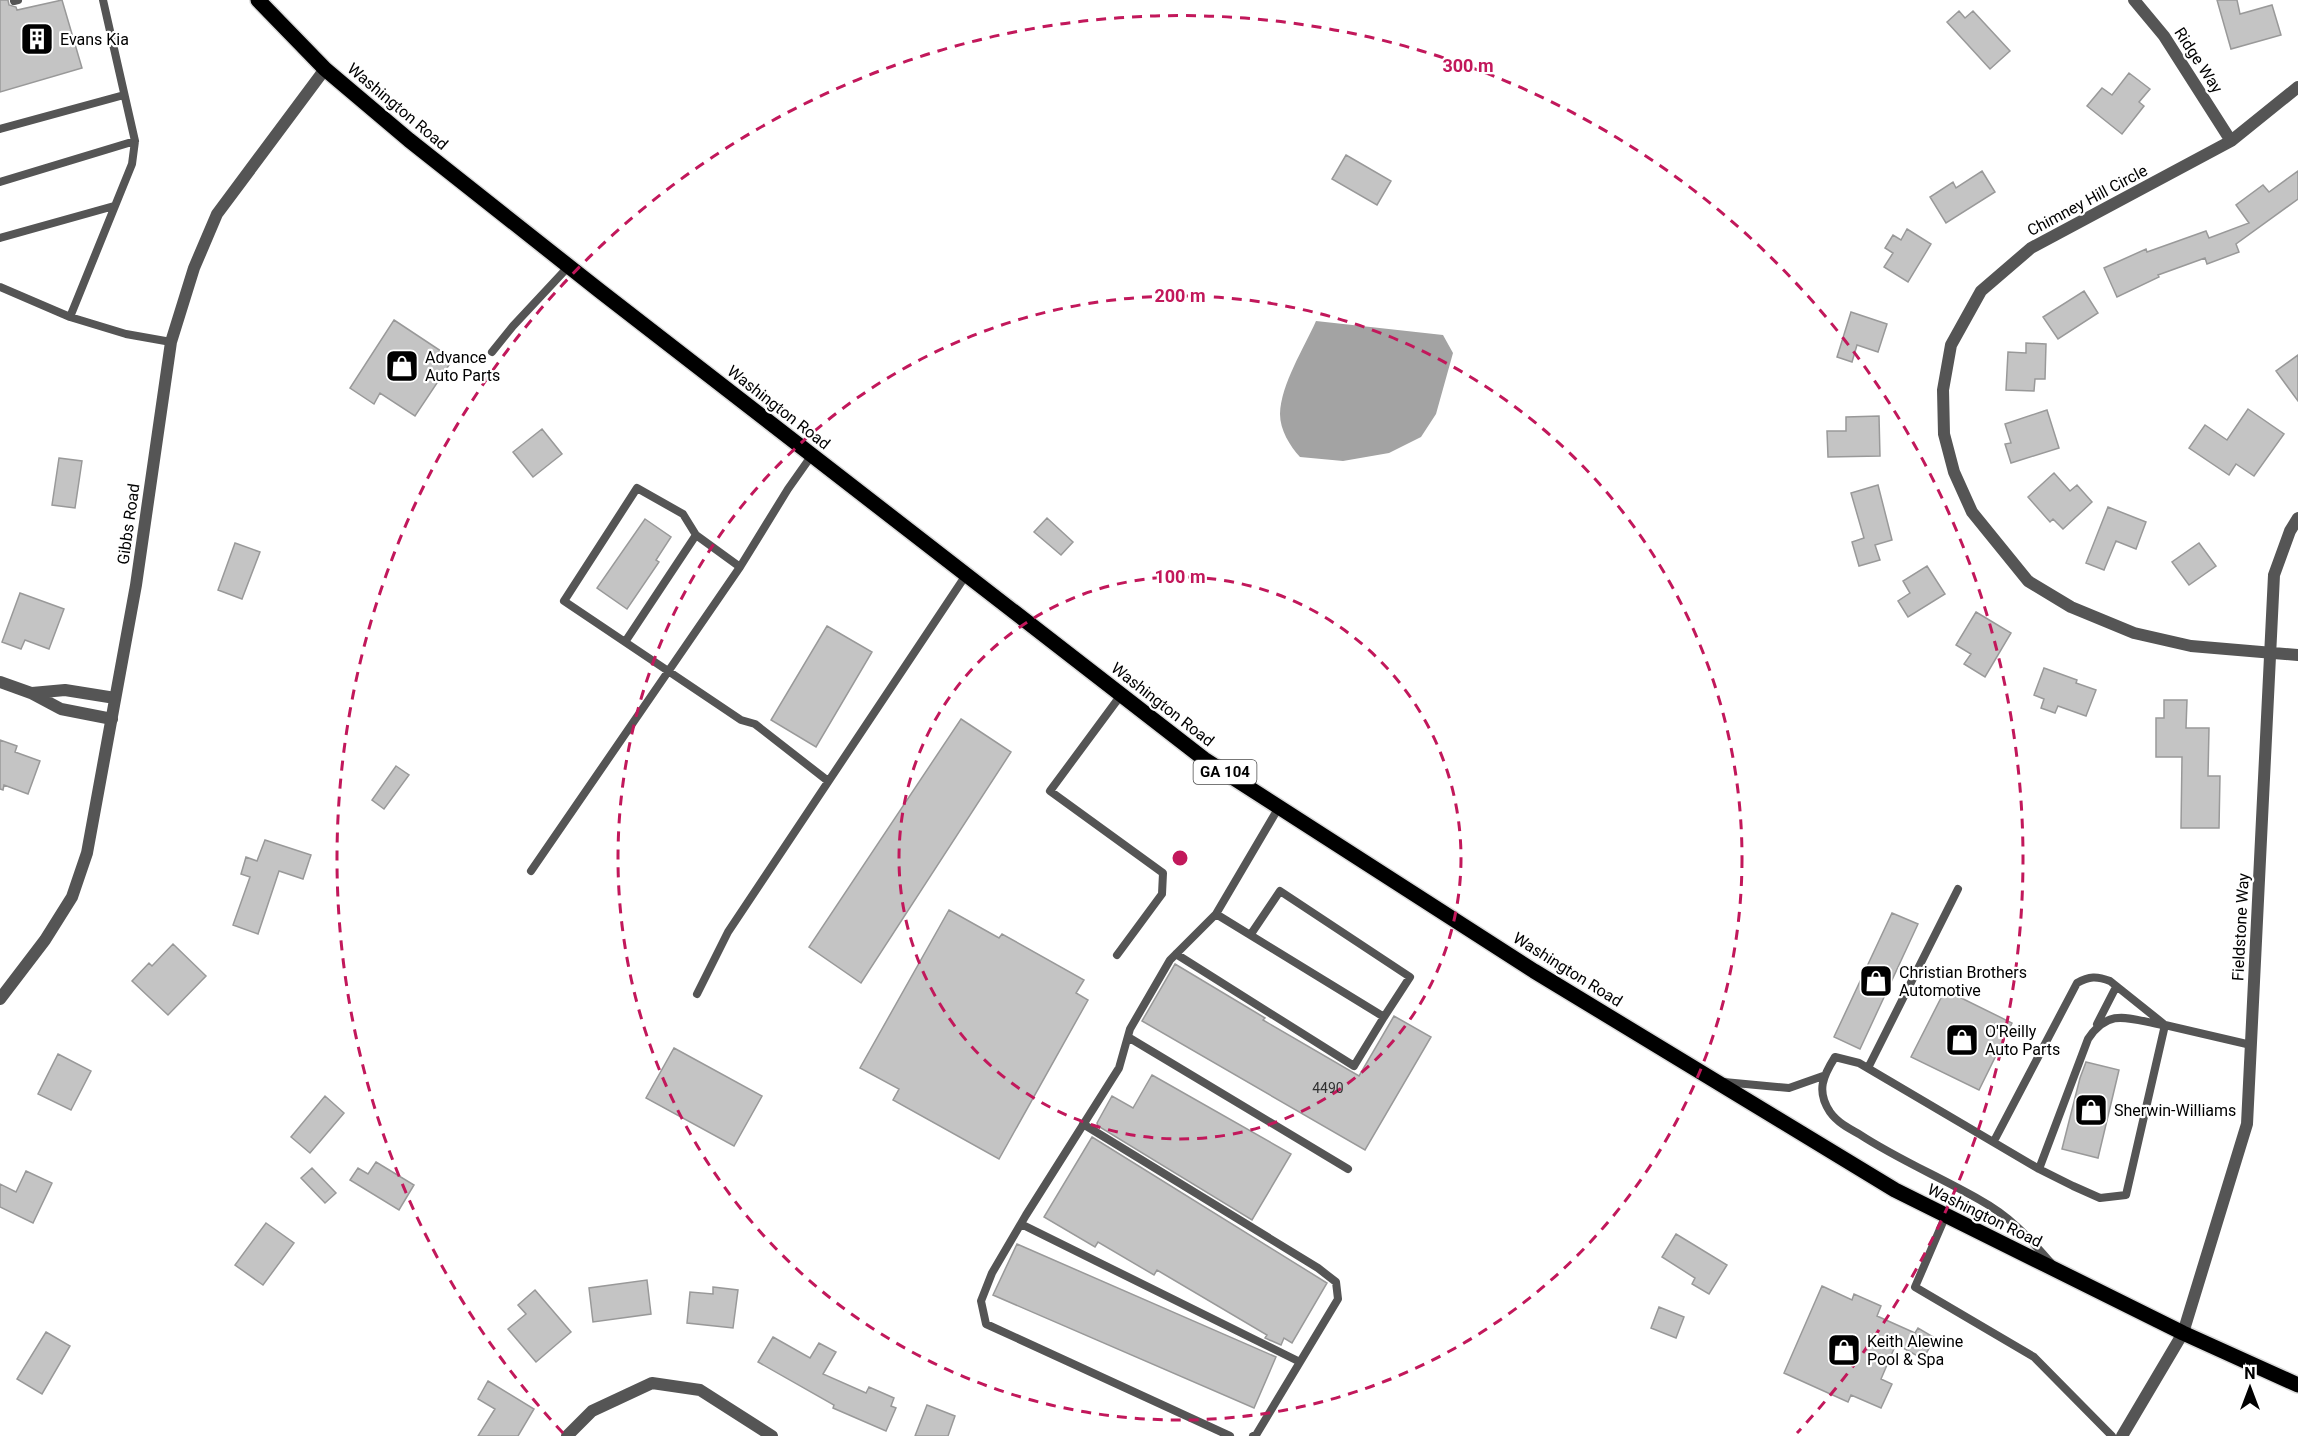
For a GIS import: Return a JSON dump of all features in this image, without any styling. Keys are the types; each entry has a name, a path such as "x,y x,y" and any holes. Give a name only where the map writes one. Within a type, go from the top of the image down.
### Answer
{"main road":[{"name":"Washington Road","path":"258,0 325,69 409,140 569,267 1204,759 1534,970 1895,1191 2183,1333 2298,1385"}],"street":[{"name":"Ridge Way","path":"2134,0 2164,36 2231,141"},
{"name":"Gibbs Road","path":"0,999 45,940 72,897 87,853 136,585 171,342 194,268 217,214 325,69"},
{"name":"Chimney Hill Circle","path":"2298,87 2231,141 2031,248 1981,291 1951,345 1943,390 1944,434 1954,472 1972,512 2028,581 2071,607 2134,633 2191,646 2298,655"},
{"name":"Fieldstone Way","path":"2122,1436 2183,1333 2247,1124 2274,575 2290,531 2298,518"},
{"path":"0,682 31,693 61,709 112,719"},
{"path":"31,693 65,690 115,698"},
{"path":"567,1436 592,1411 652,1383 700,1390 772,1436"}],"lane":[{"path":"70,317 132,164 135,141 103,0"},
{"path":"0,129 124,94"},
{"path":"0,182 135,141"},
{"path":"0,238 114,206"},
{"path":"492,352 513,326 569,267"},
{"path":"0,287 70,317 126,334 171,342"},
{"path":"531,871 741,567 812,455"},
{"path":"741,567 696,535 683,514 637,488 564,601 741,720 755,724 828,782"},
{"path":"625,642 696,535"},
{"path":"698,994 728,932 966,575"},
{"path":"1117,955 1162,894 1163,873 1050,791 1121,695"},
{"path":"1230,1436 986,1324 981,1301 992,1273 1021,1224 1119,1068 1130,1029 1170,960 1216,914 1279,807"},
{"path":"1868,1068 1958,889"},
{"path":"1176,954 1354,1066 1410,977 1280,891 1251,934"},
{"path":"1216,914 1384,1017"},
{"path":"1994,1141 2077,983 2088,977 2101,978 2165,1025"},
{"path":"2039,1169 2088,1039 2116,987"},
{"path":"2097,1024 2116,1016 2251,1045"},
{"path":"2056,1270 2022,1229 1982,1201 1872,1143 1837,1121 1825,1099 1822,1089 1823,1076 1835,1058 1859,1063 2039,1169 2100,1198 2126,1196 2165,1025"},
{"path":"1128,1037 1348,1169"},
{"path":"1716,1082 1789,1088 1823,1076"},
{"path":"1083,1124 1318,1268 1336,1282 1338,1299 1256,1435 1253,1436"},
{"path":"1946,1215 1915,1287 2034,1357 2112,1436"},
{"path":"1021,1224 1300,1362"}],"shaded area":[{"path":"1316,321 1443,335 1453,353 1436,414 1421,437 1389,453 1343,461 1300,457 1284,432 1280,420 1281,402 1294,366"}],"building":[{"name":"Evans Kia","path":"0,0 8,0 9,5 16,7 17,10 62,0 82,68 0,92"},
{"path":"2217,0 2237,0 2240,14 2272,5 2281,35 2231,49"},
{"path":"1959,11 1965,18 1973,11 2010,51 1990,69 1947,22"},
{"path":"2129,73 2150,89 2139,102 2144,106 2122,134 2087,106 2102,88 2112,95"},
{"path":"1346,155 1391,181 1377,205 1332,179"},
{"path":"1982,171 1995,192 1946,223 1930,197 1953,182 1956,188"},
{"path":"2298,171 2298,199 2236,244 2239,252 2207,264 2205,258 2158,275 2159,277 2117,297 2104,268 2146,249 2147,252 2206,231 2209,238 2249,223 2236,205 2263,185 2269,192"},
{"path":"1907,229 1931,244 1908,282 1884,267 1893,253 1885,248 1893,235 1901,240"},
{"path":"2084,291 2098,313 2058,339 2043,317"},
{"path":"1851,312 1887,324 1878,352 1857,345 1852,362 1837,357"},
{"path":"394,320 453,359 415,416 380,393 374,404 350,388"},
{"path":"2026,343 2046,344 2045,379 2035,379 2034,391 2006,390 2008,352 2026,353"},
{"path":"2298,355 2298,401 2276,371"},
{"path":"2248,409 2284,434 2254,476 2236,464 2229,475 2189,448 2205,425 2227,440"},
{"path":"2047,410 2059,448 2011,463 2005,444 2011,443 2005,424"},
{"path":"1879,416 1880,456 1828,457 1827,431 1846,431 1846,417"},
{"path":"542,429 562,454 533,477 513,452"},
{"path":"59,458 82,461 75,508 52,505"},
{"path":"2054,473 2070,491 2077,485 2092,502 2063,529 2053,519 2050,522 2028,497"},
{"path":"1878,485 1892,540 1875,545 1880,560 1859,566 1852,542 1864,538 1851,493"},
{"path":"2108,507 2146,522 2136,549 2116,541 2104,570 2086,563"},
{"path":"1047,518 1073,542 1061,555 1034,532"},
{"path":"645,519 671,537 656,560 659,562 627,609 597,588"},
{"path":"235,543 260,552 242,599 218,590"},
{"path":"2199,543 2216,566 2189,585 2172,562"},
{"path":"1927,566 1945,594 1908,617 1898,601 1910,593 1903,581"},
{"path":"20,593 64,609 49,649 25,640 21,649 2,642"},
{"path":"1976,612 2011,633 1985,677 1964,664 1971,654 1956,645"},
{"path":"827,626 872,652 816,747 771,720"},
{"path":"2044,668 2077,680 2076,683 2096,690 2086,716 2058,706 2055,713 2041,708 2044,699 2034,695"},
{"path":"2164,700 2187,700 2186,728 2209,728 2208,776 2220,776 2219,828 2181,828 2182,757 2156,757 2156,718 2164,718"},
{"path":"961,719 1011,752 861,983 809,947"},
{"path":"0,740 17,746 15,752 40,761 28,794 4,785 3,790 0,789"},
{"path":"396,766 409,775 384,809 372,800"},
{"path":"265,840 311,855 303,879 279,871 258,934 233,925 250,877 241,874 246,857 257,861"},
{"path":"949,910 999,938 1002,934 1084,980 1076,993 1088,1000 999,1159 893,1100 899,1089 860,1068"},
{"name":"Christian Brothers Automotive","path":"1892,913 1918,924 1860,1049 1834,1037"},
{"path":"173,944 206,976 168,1015 132,981 149,963 152,966"},
{"path":"1175,964 1265,1018 1263,1020 1359,1076 1394,1016 1431,1037 1365,1150 1142,1021"},
{"name":"O'Reilly Auto Parts","path":"1945,990 2012,1023 1979,1090 1911,1057"},
{"path":"674,1048 762,1096 734,1146 646,1098"},
{"path":"58,1054 91,1071 71,1110 38,1094"},
{"name":"Sherwin-Williams","path":"2086,1062 2119,1070 2098,1158 2062,1149"},
{"path":"1152,1075 1291,1154 1252,1220 1098,1126 1097,1123 1112,1096 1133,1108"},
{"path":"325,1096 344,1113 310,1153 291,1137"},
{"path":"1092,1137 1327,1283 1292,1343 1284,1338 1281,1345 1265,1338 1267,1335 1157,1270 1154,1275 1098,1242 1095,1247 1044,1217"},
{"path":"376,1162 414,1185 399,1210 350,1180 358,1168 368,1174"},
{"path":"312,1168 336,1193 325,1203 301,1178"},
{"path":"26,1171 52,1183 33,1223 0,1207 0,1184 16,1192"},
{"path":"266,1223 294,1243 263,1285 235,1265"},
{"path":"1676,1234 1727,1265 1709,1294 1692,1284 1695,1278 1662,1257"},
{"path":"1017,1244 1276,1357 1254,1408 993,1295"},
{"path":"647,1280 651,1314 593,1322 589,1288"},
{"name":"Keith Alewine Pool & Spa","path":"1822,1286 1852,1300 1854,1294 1881,1306 1877,1316 1915,1333 1918,1328 1935,1338 1923,1359 1896,1344 1881,1379 1892,1384 1881,1408 1851,1395 1848,1402 1784,1373"},
{"path":"713,1287 738,1290 733,1328 687,1323 690,1292 713,1294"},
{"path":"535,1290 571,1332 536,1362 508,1329 526,1314 518,1305"},
{"path":"1659,1307 1684,1317 1676,1338 1651,1328"},
{"path":"46,1332 70,1346 42,1394 17,1379"},
{"path":"773,1337 810,1358 819,1343 836,1352 823,1374 866,1393 869,1387 894,1398 891,1406 896,1408 886,1431 833,1408 834,1405 758,1362"},
{"path":"488,1381 534,1409 518,1436 478,1436 495,1409 478,1399"},
{"path":"927,1405 955,1416 948,1436 915,1436"}],"place":[{"name":"Evans Kia","path":"37,39"},
{"name":"Advance Auto Parts","path":"402,366"},
{"name":"Christian Brothers Automotive","path":"1876,981"},
{"name":"O'Reilly Auto Parts","path":"1962,1040"},
{"name":"Sherwin-Williams","path":"2091,1110"},
{"name":"Keith Alewine Pool & Spa","path":"1844,1350"}]}
